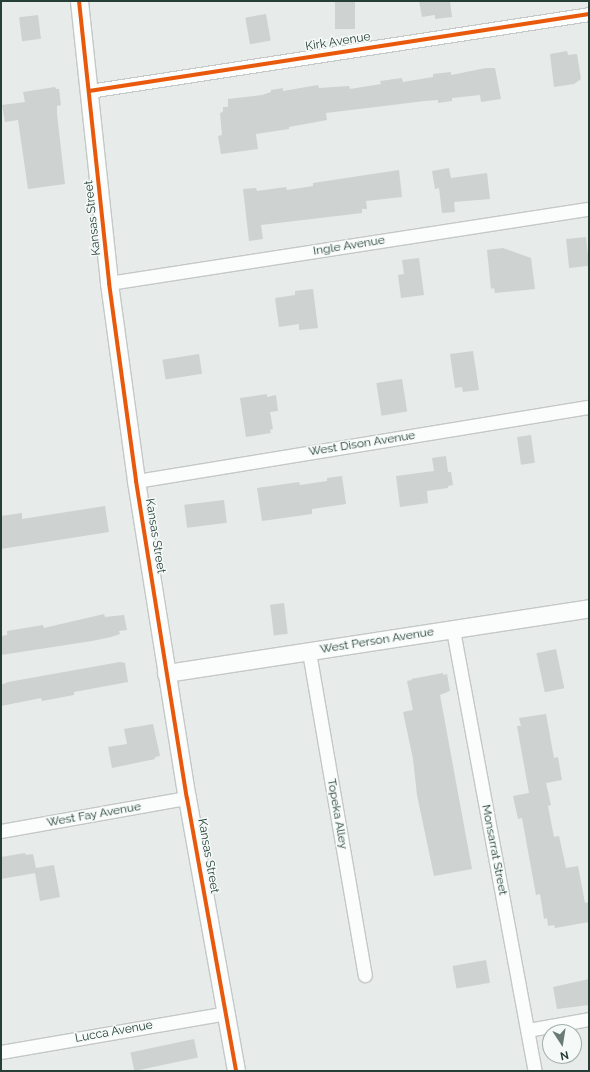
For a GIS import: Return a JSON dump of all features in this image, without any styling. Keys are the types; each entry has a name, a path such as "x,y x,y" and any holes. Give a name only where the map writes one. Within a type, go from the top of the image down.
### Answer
{"street":[{"name":"Kansas Street","path":"79,1 110,282 136,481 187,798 236,1071"},
{"name":"Kirk Avenue","path":"89,90 589,14"},
{"name":"Ingle Avenue","path":"110,282 589,209"},
{"name":"West Dison Avenue","path":"136,481 589,407"},
{"name":"West Person Avenue","path":"166,673 589,608"},
{"name":"Monsarrat Street","path":"452,630 535,1071"},
{"name":"Topeka Alley","path":"309,652 365,975"},
{"name":"West Fay Avenue","path":"1,832 187,798"},
{"name":"Lucca Avenue","path":"1,1052 226,1013"},
{"path":"528,1030 589,1019"}],"building":[{"path":"335,1 355,1 355,29 335,29"},
{"path":"419,1 450,1 452,17 435,19 435,15 422,17"},
{"path":"266,14 271,41 250,44 245,18"},
{"path":"38,15 41,39 22,41 19,17"},
{"path":"567,51 568,55 577,54 581,79 574,84 554,87 550,54"},
{"path":"486,68 495,68 501,99 481,102 480,95 452,98 452,101 438,103 438,100 425,101 326,113 327,120 289,127 289,129 256,134 258,149 221,154 218,136 222,135 220,113 223,112 223,107 228,107 228,99 262,95 271,92 271,90 283,88 283,91 318,85 319,88 349,86 350,89 381,84 380,81 402,78 403,82 433,77 433,74 451,72 451,75"},
{"path":"55,87 56,89 59,89 61,105 57,106 57,114 65,184 28,189 18,120 5,122 2,105 25,102 23,92"},
{"path":"449,168 451,178 487,173 490,199 454,202 455,212 442,213 439,188 435,189 432,171"},
{"path":"399,170 402,197 366,201 367,209 362,209 362,213 261,225 263,239 249,241 243,189 256,188 257,191 286,187 287,190 313,186 313,183"},
{"path":"586,237 589,266 569,268 566,239"},
{"path":"503,248 531,258 535,289 495,293 494,288 491,289 487,250"},
{"path":"419,258 424,295 401,298 398,275 404,274 402,260"},
{"path":"313,289 318,328 299,330 299,324 279,327 275,298 295,295 295,291"},
{"path":"473,351 479,390 463,392 462,387 455,388 450,354"},
{"path":"199,354 202,374 166,380 162,360"},
{"path":"402,379 407,412 381,416 376,383"},
{"path":"267,394 267,397 276,395 278,411 270,412 273,429 270,430 271,433 246,437 240,398"},
{"path":"531,435 535,463 521,465 517,437"},
{"path":"446,456 448,472 451,472 453,485 448,486 448,488 427,491 428,503 400,507 396,476 434,471 432,458"},
{"path":"342,476 346,504 312,509 312,514 262,521 257,488 299,482 300,485 327,481 327,478"},
{"path":"224,500 227,523 187,528 184,505"},
{"path":"105,506 109,532 1,549 1,516 22,513 22,519"},
{"path":"284,603 288,634 274,635 270,605"},
{"path":"104,614 105,617 124,615 127,630 119,631 120,634 111,637 92,641 1,655 1,636 7,635 7,631 43,625 44,628"},
{"path":"556,649 564,688 545,692 536,653"},
{"path":"120,662 125,663 128,682 74,692 74,695 42,701 41,698 1,706 1,685 8,682"},
{"path":"443,673 443,675 447,674 450,691 440,695 472,869 434,876 417,795 413,759 403,712 413,710 407,681"},
{"path":"546,714 554,758 558,757 562,780 546,783 551,805 548,806 554,837 559,836 566,868 578,866 585,903 589,902 589,922 555,928 554,925 548,926 547,918 544,919 540,894 536,895 522,818 518,819 513,796 529,793 517,726 521,726 519,718"},
{"path":"153,724 160,756 155,757 155,759 112,768 108,747 127,744 124,729"},
{"path":"25,853 26,855 33,854 36,868 54,865 60,897 40,901 35,873 1,879 1,857"},
{"path":"486,960 490,983 457,989 453,966"},
{"path":"589,979 589,1005 557,1009 553,987"},
{"path":"194,1039 198,1058 134,1071 130,1053"}],"cycle path":[{"path":"79,1 109,283 136,481 187,798 236,1071"},
{"path":"89,91 589,14"}]}
